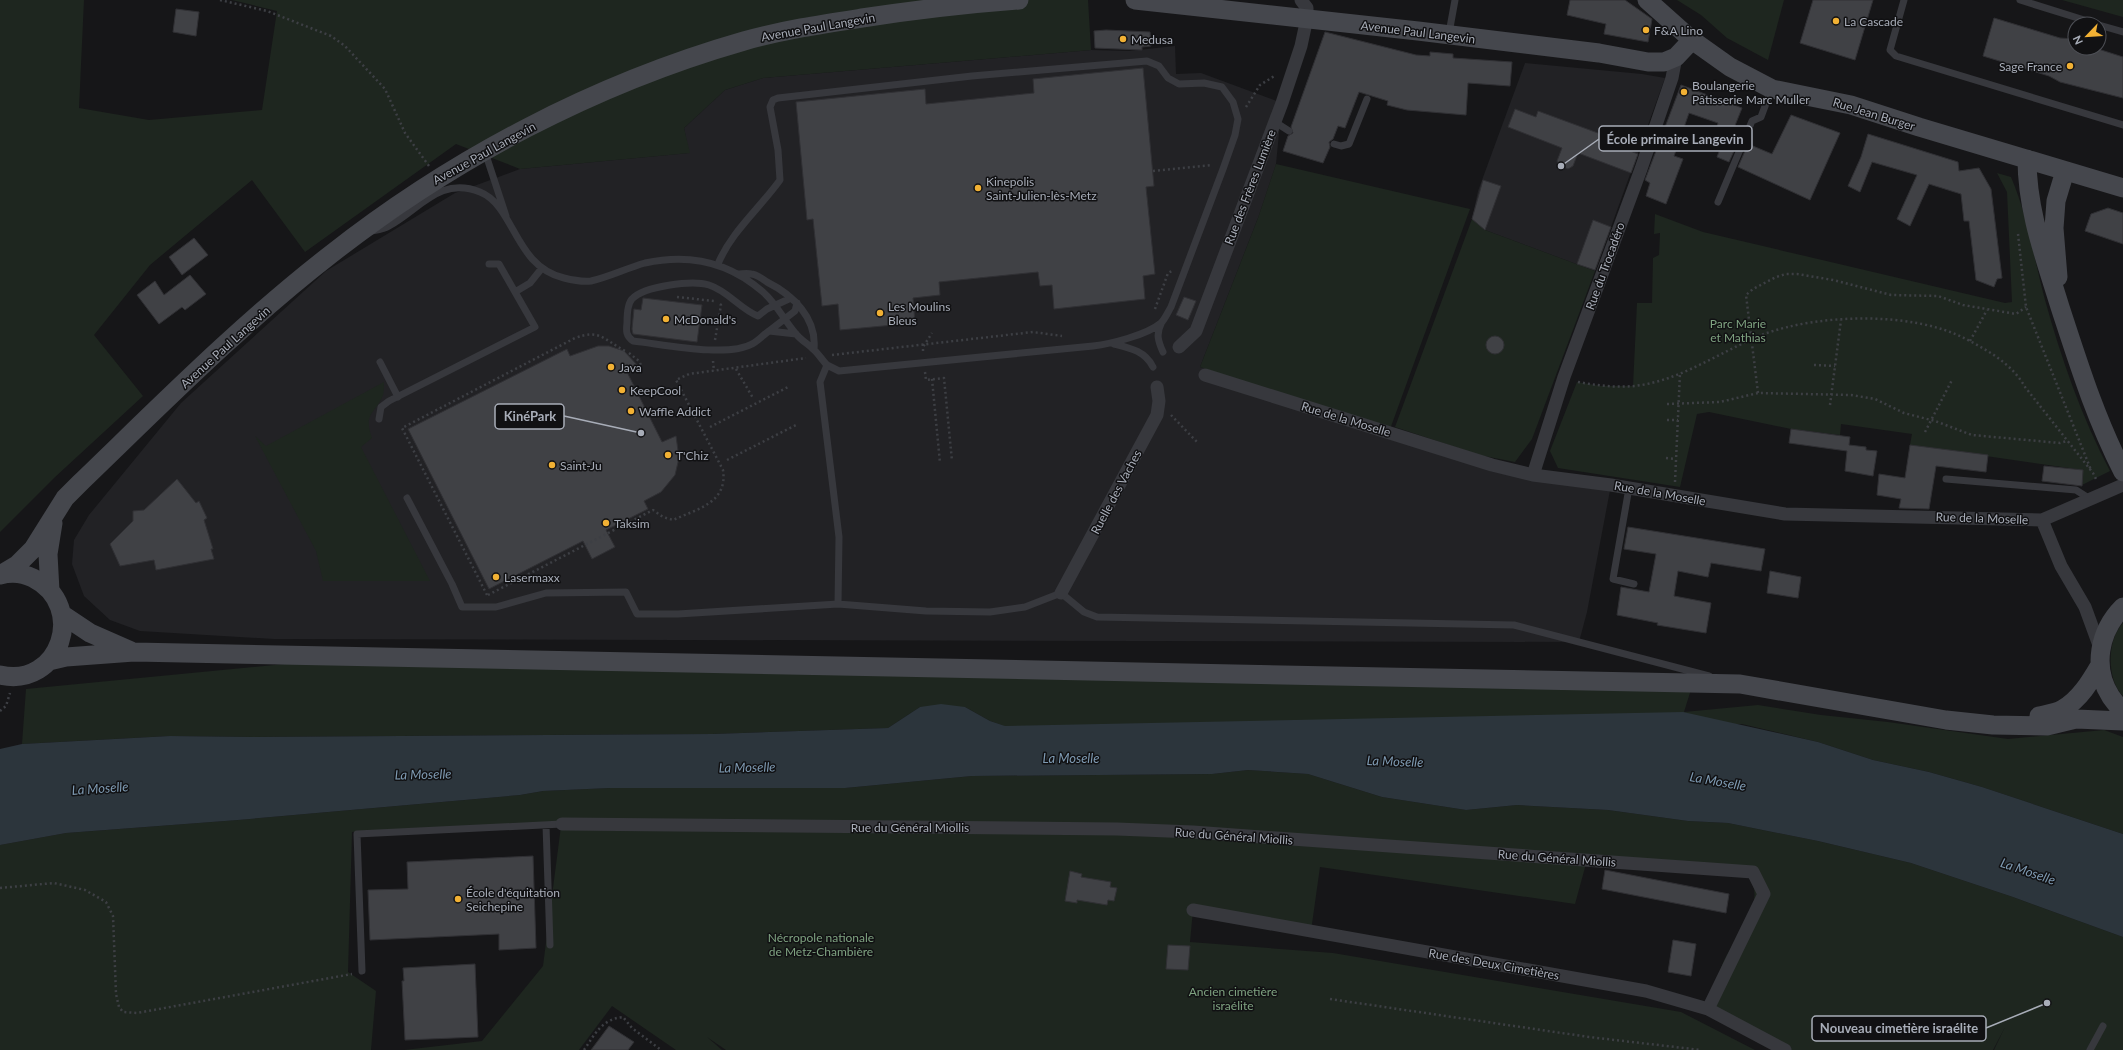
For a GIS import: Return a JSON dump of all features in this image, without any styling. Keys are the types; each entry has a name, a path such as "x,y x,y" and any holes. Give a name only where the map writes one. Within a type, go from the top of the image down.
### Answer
{"main road":[{"name":"Avenue Paul Langevin","path":"1,574 17,565 33,549 65,498 194,374 260,314 355,236 438,178 484,150 523,130 644,76 694,56 747,40 800,28 945,6 1019,0"},
{"name":"Avenue Paul Langevin","path":"1135,0 1307,18 1599,53 1648,62 1664,62 1676,57"},
{"name":"Rue Jean Burger","path":"1647,0 1692,40 1730,67 1772,89 1851,105 2123,188"},
{"path":"1676,57 1692,40"},
{"path":"2027,159 2027,180 2036,234 2086,388 2104,434 2123,472"},
{"path":"2061,308 2054,228 2056,201 2065,171"},
{"name":"Avenue Paul Langevin","path":"50,590 48,554 55,514"},
{"path":"1,574 15,573 28,576 40,582 50,590 58,602 63,615 63,628 61,640 49,661"},
{"path":"2009,725 2063,709 2084,690 2100,657 2105,631 2114,616 2123,607"},
{"path":"63,615 90,633 134,652"},
{"path":"7,676 33,672 49,661 66,657 134,652 1740,684 1946,720 2009,725 2047,726 2076,719 2123,721"},
{"path":"2100,657 2106,688 2123,711"}],"street":[{"path":"1301,0 1307,8 1307,18"},
{"name":"Rue des Frères Lumière","path":"1179,347 1196,331 1275,122 1293,70 1307,18"},
{"name":"Rue du Trocadéro","path":"1534,475 1564,377 1642,169 1672,78 1676,57"},
{"name":"Rue de la Moselle","path":"1205,375 1389,432 1471,460 1534,475 1629,488 1785,514 2042,520 2123,485"},
{"name":"Ruelle des Vaches","path":"1061,593 1157,415 1159,401 1157,387"},
{"path":"2042,520 2061,566 2085,608 2100,657"},
{"name":"Rue du Général Miollis","path":"562,824 1132,830 1753,872 1764,894 1708,1009"},
{"name":"Rue des Deux Cimetières","path":"1193,910 1646,990 1708,1009 1785,1050"}],"lane":[{"path":"1449,36 1455,0"},
{"path":"1904,0 1890,50 1896,56 2123,124"},
{"path":"2020,0 2072,16"},
{"path":"2107,27 2123,32"},
{"path":"718,264 731,239 780,180 778,150 770,107 773,100 778,98 972,76 1147,61 1159,66 1168,78 1178,84 1204,83 1222,87 1233,102 1238,119 1235,135 1215,192 1171,308 1157,331 1158,341 1163,352"},
{"path":"1718,202 1752,121 1761,117 1772,89"},
{"path":"1334,144 1341,146 1349,144 1367,99"},
{"path":"1275,122 1289,131"},
{"path":"484,150 508,222"},
{"path":"355,236 388,227 432,195 452,187 469,188 489,195 531,258 542,268 562,278 590,281 624,269 655,261 690,258 718,264 738,274 764,292 796,334 814,349 818,356 827,365 839,371 1114,344 1154,328 1162,322"},
{"path":"379,420 381,407 535,327 499,264 489,264"},
{"path":"515,292 530,283 542,268"},
{"path":"738,274 752,274 773,285 794,300 809,321 815,340 814,349"},
{"path":"682,283 709,285 724,293 748,312 758,316 774,305 794,300 794,311 786,319 752,344 741,348 714,350 633,341 629,338 626,332 629,305 632,299 646,292 682,283"},
{"path":"769,331 796,334"},
{"path":"1114,344 1140,352 1149,360 1153,367"},
{"path":"380,362 398,397"},
{"path":"827,365 820,382 839,537 838,604"},
{"path":"1946,479 2076,490 2090,499"},
{"path":"1629,488 1613,579 1634,584"},
{"path":"408,498 452,584 462,607 496,607 546,593 626,592 637,614 678,614 838,604 926,611 990,612 1025,607 1061,593 1084,612 1097,617 1514,625 1740,684"},
{"path":"362,971 357,834 562,824"},
{"path":"546,825 550,945"},
{"path":"2090,1050 2103,1026"}],"path":[{"path":"220,0 267,11 331,36 345,46 385,89 405,133 438,178"},
{"path":"1238,119 1260,85 1281,71 1293,70"},
{"path":"1153,171 1212,165"},
{"path":"2018,233 2026,307 2093,473 2103,493"},
{"path":"1154,312 1168,273"},
{"path":"1758,393 1746,296 1764,282 1786,274 1808,275 1833,280 1891,295 1938,296 1963,305 2016,314 2026,307"},
{"path":"682,283 676,297 713,301 721,305 714,350 714,371"},
{"path":"1970,341 1987,310"},
{"path":"1564,377 1577,382 1601,386 1622,387 1648,384 1680,373 1752,339 1780,329 1812,322 1841,320 1892,320 1921,322 1954,333 1989,351 2017,373 2030,393 2093,473"},
{"path":"1830,405 1841,320"},
{"path":"462,607 653,510 663,517 673,520 710,503 720,493 724,480 723,470 676,380 689,374 736,368 765,362 1033,332 1064,337"},
{"path":"932,333 923,347 926,380 944,378 952,461"},
{"path":"487,595 402,428 575,338 588,334 597,334 630,353 642,367"},
{"path":"1814,365 1835,366"},
{"path":"736,368 753,398"},
{"path":"1674,495 1680,373"},
{"path":"932,379 940,463"},
{"path":"1925,432 1952,380"},
{"path":"710,427 790,386"},
{"path":"1667,404 1720,402 1758,393 1795,393 1832,396 1851,395 1875,399 1904,413 1930,420 1972,436 2060,443 2067,441"},
{"path":"1159,401 1197,442"},
{"path":"1667,420 1678,420"},
{"path":"727,460 798,424"},
{"path":"1666,458 1676,459"},
{"path":"0,711 6,706 7,676"},
{"path":"0,888 54,883 85,890 106,902 113,916 116,994 119,1008 123,1012 137,1014 338,978 362,971"},
{"path":"1330,999 1588,1037 1702,1050"},
{"path":"584,1050 602,1024 613,1018 623,1017 632,1028 661,1050"}],"shaded area":[{"path":"1175,46 1176,74 1201,73 1282,103 1276,164 1258,218 1200,367 1471,460 1611,485 1587,612 1579,642 274,639 140,631 110,620 84,596 72,564 74,540 89,515 181,403 326,271 455,193 520,169 689,153 684,128 725,90 763,78 1091,50 1129,51"},
{"path":"1525,63 1642,74 1665,78 1595,271 1485,230 1472,219 1478,191"}],"green space":[{"path":"0,0 84,0 79,108 149,120 262,110 277,11 232,0 1088,0 1091,50 763,78 725,90 684,128 690,153 520,169 456,144 305,252 252,180 150,265 94,335 143,396 54,478 0,532"},
{"path":"1677,0 1784,0 1768,60 1727,38 1701,15"},
{"path":"2062,0 2123,0 2123,17"},
{"path":"1276,164 1470,209 1389,432 1200,367 1258,218"},
{"name":"Parc Marie et Mathias","path":"1997,173 2011,177 2017,192 2045,300 2065,366 2090,430 2110,471 2082,485 2083,470 1910,445 1912,434 1841,424 1840,435 1791,429 1709,412 1697,414 1680,487 1558,468 1550,451 1577,382 1601,386 1633,386 1637,303 1652,303 1653,258 1659,255 1660,233 1654,234 1655,214 1703,232 2005,303 2012,302 2007,192"},
{"path":"1472,219 1485,230 1595,271 1532,439 1515,462 1479,455 1395,427"},
{"path":"384,382 383,395 369,418 372,438 361,447 430,581 323,581 316,551 255,436 266,446"},
{"path":"2123,623 2123,696 2117,689 2111,670 2111,649 2118,630"},
{"path":"346,658 1693,683 1684,712 1758,705 1821,715 1888,722 2008,739 2104,730 2123,737 2123,834 1982,787 1929,772 1873,760 1818,742 1742,724 1004,726 990,721 965,707 920,707 888,728 713,734 253,737 170,736 22,744 26,689"},
{"path":"1248,770 1308,774 1382,797 1466,810 1517,805 1608,810 1688,821 1728,823 1818,841 1911,863 2013,897 2123,937 2123,1050 1994,1050 2005,1027 1993,1050 1785,1050 1708,1009 1719,973 1726,957 1747,921 1752,909 1754,896 1753,884 1746,872 1587,860 1575,904 1320,867 1311,931 1193,910 1190,942 1333,953 1681,1012 1755,1050 726,1050 707,1037 722,1050 676,1050 612,1006 579,1050 404,1050 482,1041 543,966 561,826 352,832 348,972 376,991 371,1050 0,1050 0,845 66,833 238,820 520,795 543,791 610,788 845,788 972,776 1212,774"}],"water":[{"name":"La Moselle","path":"941,704 965,707 990,721 1005,726 1683,712 1818,742 1873,760 1929,772 1982,787 2123,834 2123,937 2013,897 1911,863 1818,841 1728,823 1688,821 1608,810 1517,805 1466,810 1382,797 1308,774 1248,770 1212,774 972,776 845,788 610,788 543,791 520,795 238,820 66,833 0,845 0,749 22,744 170,736 253,737 713,734 888,728 920,707"}],"building":[{"path":"1570,0 1625,0 1652,19 1648,42 1604,34 1606,24 1567,15"},
{"name":"La Cascade","path":"1813,0 1873,0 1855,60 1800,43"},
{"path":"176,9 199,12 196,36 173,32"},
{"name":"Sage France","path":"1994,18 2060,38 2067,38 2067,56 2107,56 2107,52 2123,57 2123,98 2060,82 2049,76 1983,56"},
{"name":"Medusa","path":"1106,30 1150,32 1151,46 1142,47 1142,50 1095,48 1094,31"},
{"path":"1325,32 1416,55 1430,56 1430,52 1453,54 1453,58 1512,62 1510,86 1468,83 1466,115 1407,110 1387,105 1388,101 1359,92 1345,128 1338,126 1333,139 1329,142 1330,147 1323,163 1283,151 1288,136 1293,133 1291,127"},
{"path":"1143,68 1154,186 1146,187 1155,274 1143,276 1145,299 1054,309 1052,285 1040,286 1038,272 939,282 940,295 913,298 915,323 840,330 838,304 822,306 813,219 807,220 796,102 925,89 926,104 1034,93 1033,79"},
{"path":"1681,85 1742,108 1732,133 1717,127 1718,123 1689,113 1674,156 1683,159 1666,204 1646,196 1650,183 1645,180"},
{"path":"1515,109 1536,117 1538,111 1617,140 1615,145 1638,154 1631,173 1578,153 1573,166 1568,169 1559,165 1557,161 1562,148 1508,127"},
{"path":"1791,115 1840,133 1810,200 1738,167 1748,144 1772,154"},
{"path":"1726,134 1739,140 1729,162 1717,157"},
{"path":"1868,134 1958,162 1959,171 1979,168 1991,189 2002,278 1997,279 1994,287 1976,280 1969,221 1964,221 1961,194 1929,184 1910,226 1897,219 1917,175 1872,162 1860,192 1848,186 1861,157"},
{"path":"1483,180 1501,186 1485,230 1472,219"},
{"path":"2108,208 2123,213 2123,244 2085,231 2091,214"},
{"path":"1593,220 1611,227 1595,270 1577,264"},
{"path":"194,238 208,255 182,275 169,257"},
{"path":"190,275 206,294 185,310 182,307 159,324 137,295 155,281 164,295"},
{"path":"1184,297 1196,301 1188,320 1176,315"},
{"name":"McDonald's","path":"643,298 702,305 697,342 633,334 634,309 641,310"},
{"path":"1491,336 1499,336 1504,341 1502,352 1499,354 1491,354 1486,349 1486,341"},
{"name":"Saint-Ju","path":"598,346 609,346 624,351 640,368 628,374 662,442 676,436 679,458 675,475 661,492 644,501 648,509 606,530 615,547 592,559 583,541 489,589 408,429 567,349 570,356"},
{"path":"1791,429 1850,437 1849,445 1866,447 1866,450 1877,451 1873,476 1845,471 1847,451 1789,443"},
{"path":"1910,445 1988,455 1986,472 1936,466 1929,509 1899,508 1901,499 1877,495 1879,474 1905,478"},
{"path":"2044,466 2083,470 2082,486 2042,481"},
{"path":"177,479 196,503 199,501 207,518 204,520 213,549 211,549 214,559 156,570 154,560 120,566 110,544 133,521 133,511 144,510"},
{"path":"1628,527 1765,549 1761,571 1711,563 1708,577 1678,571 1674,596 1711,603 1706,633 1657,625 1658,623 1617,615 1621,587 1649,592 1656,554 1624,549"},
{"path":"1770,571 1801,577 1798,598 1767,593"},
{"path":"533,856 536,948 499,950 499,934 370,940 368,890 408,889 407,862"},
{"path":"1605,870 1729,894 1726,913 1602,889"},
{"path":"1070,871 1082,874 1081,877 1111,882 1110,887 1117,888 1114,901 1108,900 1107,905 1077,900 1077,903 1065,901"},
{"path":"1673,940 1696,944 1691,976 1668,972"},
{"path":"1168,945 1190,946 1188,970 1166,969"},
{"path":"475,964 478,1037 405,1040 402,981 404,981 403,968"},
{"path":"609,1026 634,1042 628,1050 591,1050"}],"place":[{"name":"La Cascade","path":"1836,21"},
{"name":"F&A Lino","path":"1646,30"},
{"name":"Medusa","path":"1123,39"},
{"name":"Sage France","path":"2070,66"},
{"name":"Boulangerie Pâtisserie Marc Muller","path":"1684,92"},
{"name":"École primaire Langevin","path":"1561,166"},
{"name":"Kinepolis Saint-Julien-lès-Metz","path":"978,188"},
{"name":"Les Moulins Bleus","path":"880,313"},
{"name":"McDonald's","path":"666,319"},
{"name":"Java","path":"611,367"},
{"name":"KeepCool","path":"622,390"},
{"name":"Waffle Addict","path":"631,411"},
{"name":"KinéPark","path":"641,433"},
{"name":"T'Chiz","path":"668,455"},
{"name":"Saint-Ju","path":"552,465"},
{"name":"Taksim","path":"606,523"},
{"name":"Lasermaxx","path":"496,577"},
{"name":"École d'équitation Seichepine","path":"458,899"},
{"name":"Nouveau cimetière israélite","path":"2047,1003"}],"park label":[{"name":"Nécropole nationale de Metz-Chambière","path":"821,944"},
{"name":"Ancien cimetière israélite","path":"1233,998"}]}
